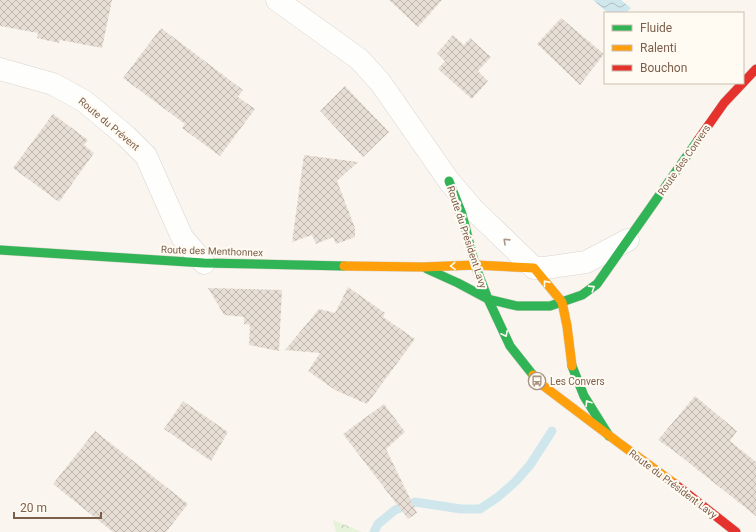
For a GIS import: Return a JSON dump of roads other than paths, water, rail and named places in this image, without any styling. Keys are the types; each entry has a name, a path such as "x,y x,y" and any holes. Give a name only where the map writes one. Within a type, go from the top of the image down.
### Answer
{"street":[{"name":"Route du Président Lavy","path":"277,0 359,59 380,82 449,181 472,208 534,268 562,302 567,326 571,363 584,396 609,436"},
{"name":"Route du Prévent","path":"0,69 53,84 84,101 126,136 146,156 182,236 204,263"},
{"name":"Route des Convers","path":"744,82 756,69"},
{"name":"Route des Convers","path":"488,299 517,306 550,306 582,294 597,284 724,103 742,84"},
{"name":"Route du Président Lavy","path":"449,181 462,214 475,265 488,299 510,346 537,381 609,436 668,478 736,532"},
{"name":"Route des Convers","path":"534,268 586,262 628,240"},
{"name":"Route des Menthonnex","path":"0,250 204,263 423,267 475,265 534,268"},
{"name":"Route des Menthonnex","path":"423,267 488,299"}],"water":[{"path":"593,0 621,0 631,8 627,12 607,12"}],"waterway":[{"path":"374,532 378,524 395,510 415,502 461,509 480,509 498,497 515,482 530,465 552,431"}],"place":[{"name":"Les Convers","path":"537,381"}]}
